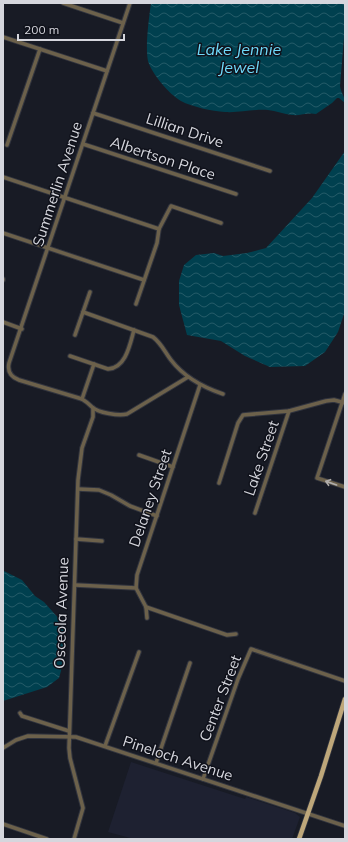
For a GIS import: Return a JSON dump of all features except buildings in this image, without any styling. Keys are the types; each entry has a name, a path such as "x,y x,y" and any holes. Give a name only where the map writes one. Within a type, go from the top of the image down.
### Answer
{"main road":[{"path":"299,839 322,776 345,699"}],"street":[{"path":"63,3 123,23"},
{"name":"Summerlin Avenue","path":"82,399 19,380 9,373 8,366 22,329 130,3"},
{"path":"3,37 107,71"},
{"path":"7,145 40,49"},
{"name":"Lillian Drive","path":"93,112 270,171"},
{"name":"Albertson Place","path":"83,144 236,194"},
{"path":"3,177 159,229"},
{"path":"136,304 157,243 159,229 171,206 221,223"},
{"path":"3,233 144,280"},
{"path":"75,335 90,292"},
{"path":"83,312 149,335 159,342 177,367 188,377 200,385 223,394"},
{"path":"3,322 22,329"},
{"path":"70,356 108,369 114,368 120,364 125,357 134,330"},
{"path":"94,364 82,399 88,402 93,408 116,415 127,414 188,377"},
{"name":"Delaney Street","path":"136,588 137,575 200,385"},
{"path":"345,394 344,402 317,478 345,487"},
{"path":"219,483 239,419 243,414 289,411 334,400 344,402"},
{"name":"Osceola Avenue","path":"74,839 81,819 83,806 70,758 69,737 78,489 80,456 92,417 93,408"},
{"name":"Lake Street","path":"255,513 289,411"},
{"path":"139,455 173,467"},
{"path":"78,489 100,490 130,506 157,516"},
{"path":"76,539 102,541"},
{"path":"75,585 136,588 146,607 147,618"},
{"path":"146,607 227,635 236,634"},
{"name":"Center Street","path":"203,779 238,679 251,649 345,681"},
{"path":"105,746 139,652"},
{"path":"156,763 190,664"},
{"path":"20,713 22,716 69,731"},
{"name":"Pineloch Avenue","path":"3,748 16,740 28,736 76,737 345,826"},
{"path":"3,824 47,839"}],"shaded area":[{"path":"131,762 245,799 246,797 295,813 300,817 292,839 134,839 108,832"}],"water":[{"name":"Lake Jennie Jewel","path":"151,3 345,3 345,25 340,86 345,103 337,98 316,114 310,113 289,115 268,110 230,112 208,110 181,101 171,94 153,72 148,61 147,40"},
{"path":"345,151 345,311 338,332 325,352 305,366 270,367 245,356 221,341 187,335 179,305 179,281 184,265 196,255 214,253 223,256 247,253 266,248 312,198"},
{"path":"3,558 4,571 22,580 35,596 44,602 61,621 64,632 64,648 59,678 47,687 3,701"}]}
